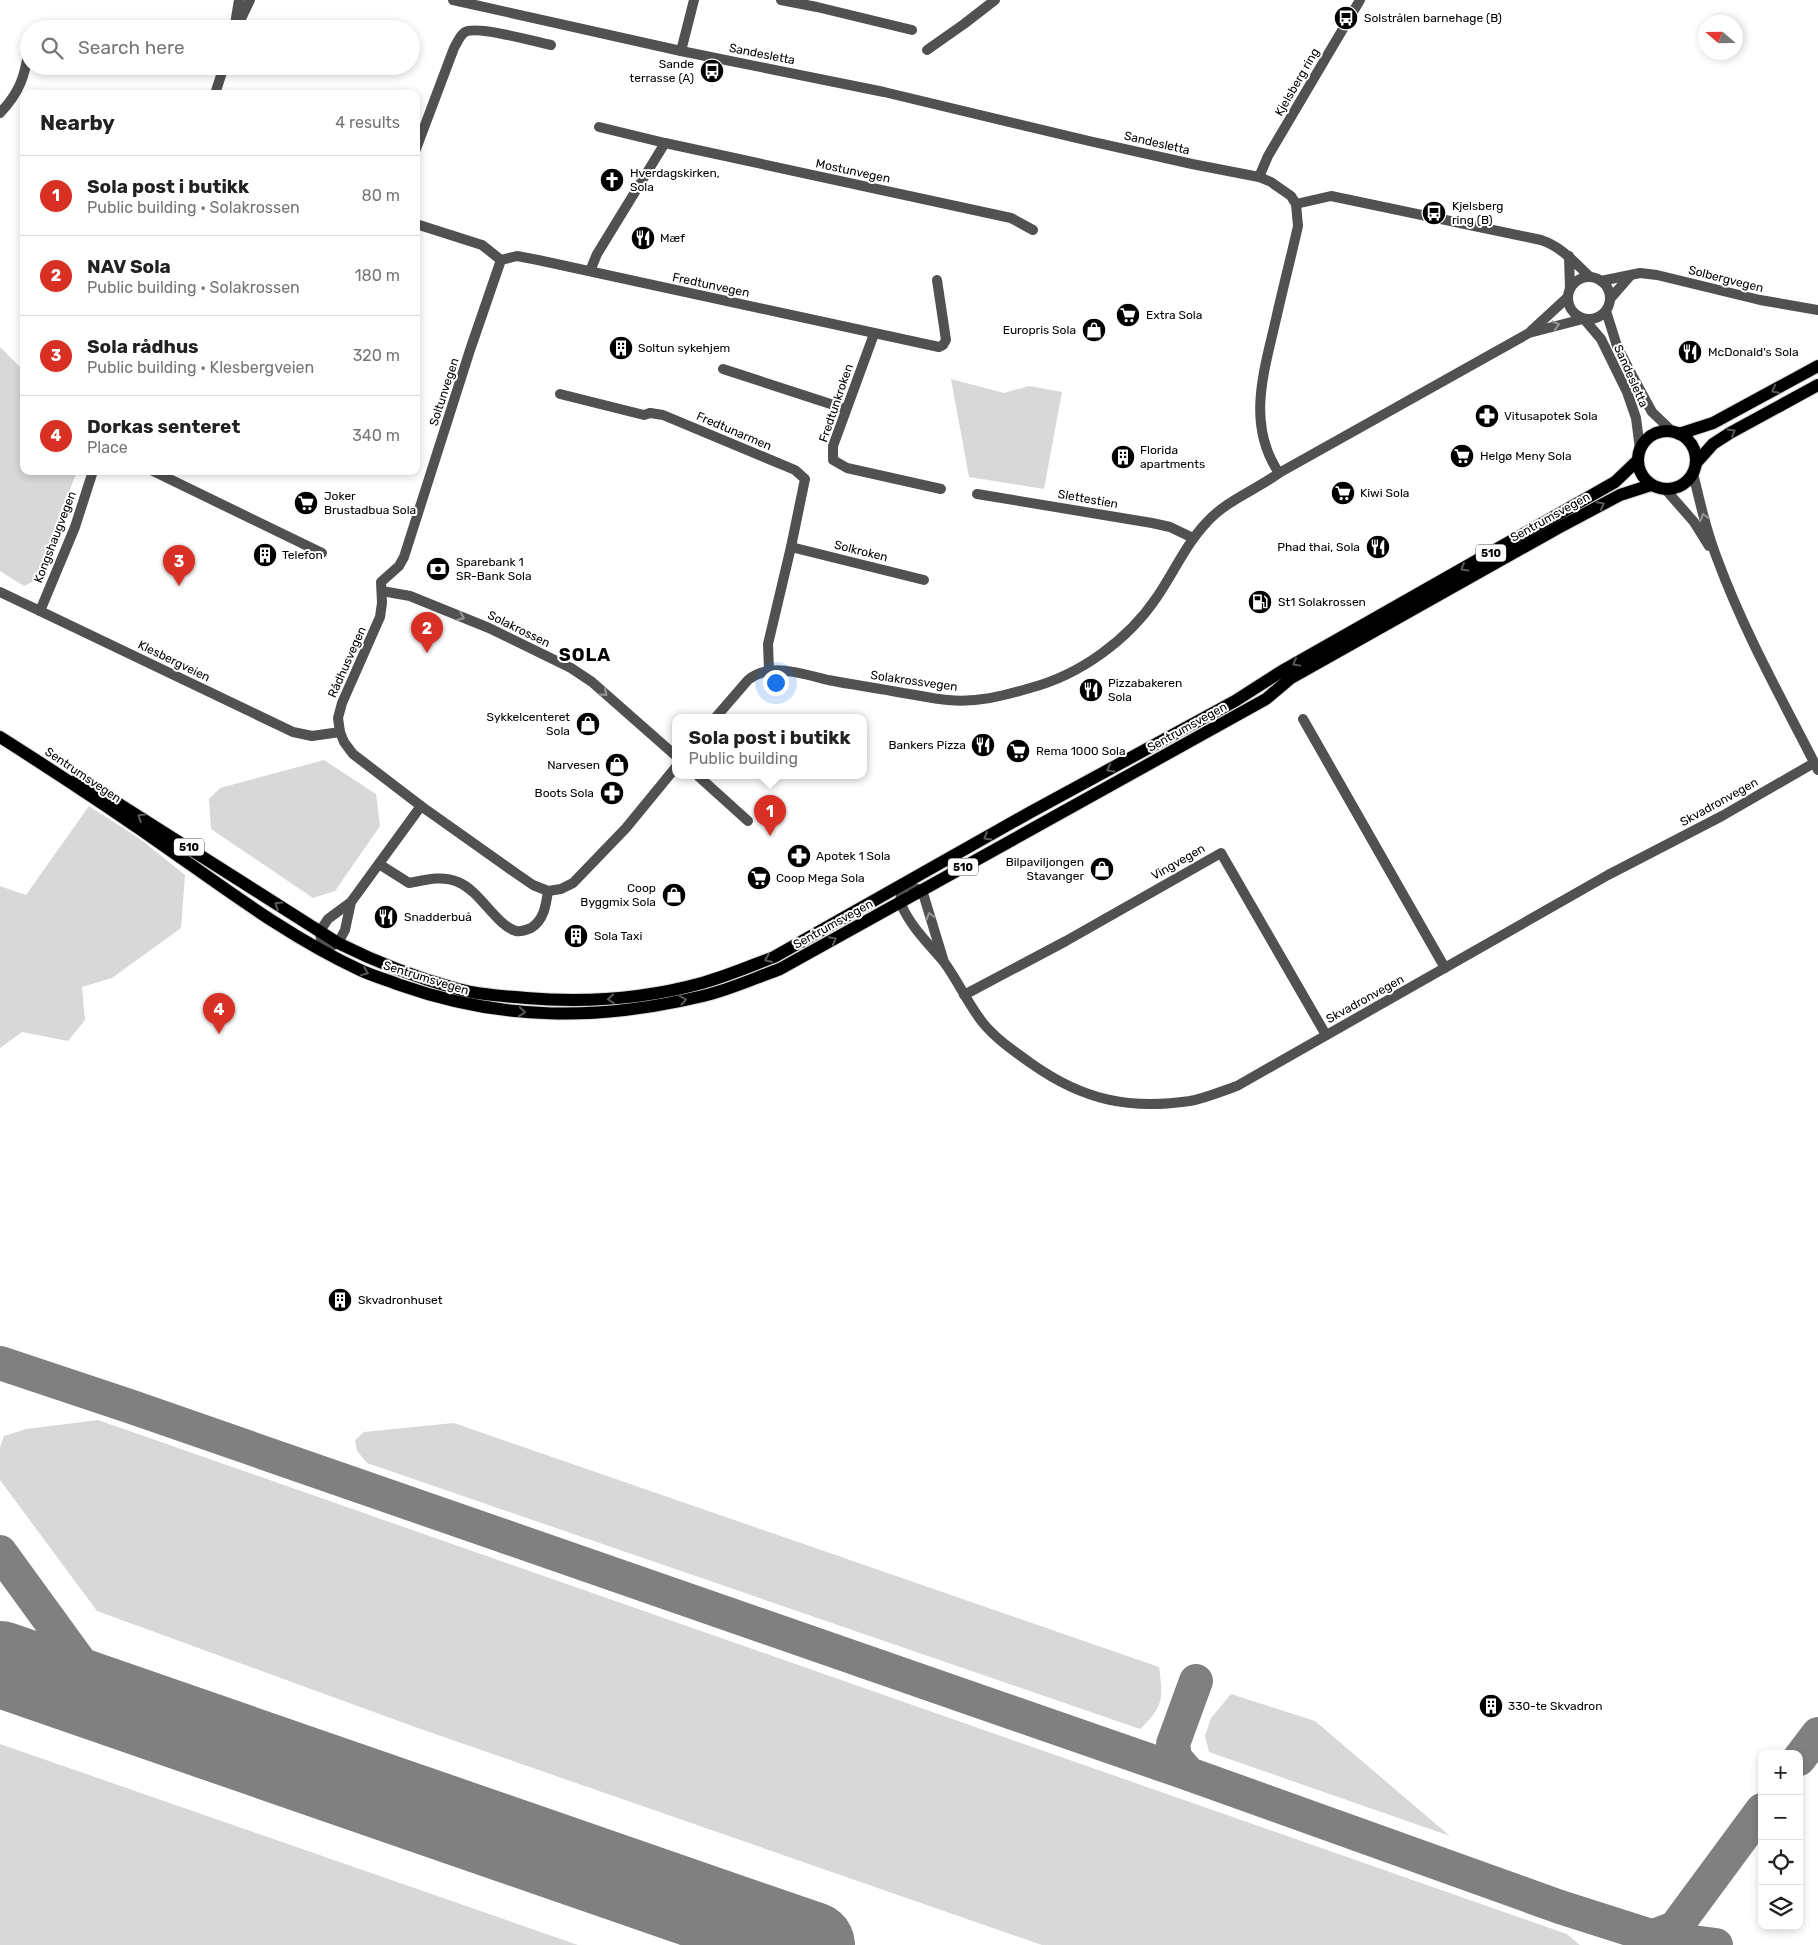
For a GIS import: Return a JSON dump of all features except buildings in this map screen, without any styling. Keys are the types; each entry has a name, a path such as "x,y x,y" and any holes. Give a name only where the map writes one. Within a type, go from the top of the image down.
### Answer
{"main road":[{"name":"Sentrumsvegen","path":"0,729 338,943 367,957 459,989 494,996 588,1001 625,998 701,983 766,960 903,885 1029,813 1235,700 1282,671 1615,482 1639,454 1644,442 1657,433 1676,433 1712,423 1818,366"},
{"path":"1639,454 1639,469 1651,485 1666,490 1682,485 1713,444 1818,384"},
{"path":"1676,433 1686,439 1692,446 1695,454 1694,468"},
{"name":"Sentrumsvegen","path":"0,738 54,771 248,905 322,950 361,971 426,994 460,1004 490,1009 554,1014 626,1011 704,996 780,969 1266,699 1291,678 1558,528 1620,495 1651,485"}],"street":[{"path":"236,20 238,0"},
{"path":"240,20 250,0"},
{"name":"Sandesletta","path":"454,0 681,51 884,92 1192,164 1259,177 1282,190 1296,204"},
{"path":"681,51 694,0"},
{"path":"781,0 818,3 912,30"},
{"path":"927,50 995,0"},
{"name":"Kjelsberg ring","path":"1259,177 1278,140 1360,0"},
{"path":"420,138 454,48 461,35 467,31 480,30 551,45"},
{"path":"0,113 20,87 24,75"},
{"path":"216,90 221,75"},
{"name":"Mostunvegen","path":"599,127 1011,218 1034,230"},
{"path":"590,271 597,254 665,143"},
{"path":"1610,300 1610,292 1601,281 1590,277 1569,256 1552,244 1541,240 1331,196 1296,204 1298,226 1263,379 1260,405 1261,426 1270,460 1279,474 1529,333 1583,319 1592,320 1600,317 1606,311 1610,300 1630,276"},
{"path":"420,225 482,245 501,260"},
{"name":"Fredtunvegen","path":"501,260 517,256 935,347 943,345 946,337 937,280"},
{"path":"1569,256 1569,293"},
{"name":"Soltunvegen","path":"382,587 404,557 470,350 501,260"},
{"name":"Solbergvegen","path":"1601,281 1640,273 1657,275 1766,302 1818,310"},
{"path":"1529,333 1569,293 1578,280 1590,277"},
{"name":"Sandesletta","path":"1569,293 1569,306 1574,314 1583,319 1601,339 1627,392 1636,418 1639,454"},
{"name":"Sandesletta","path":"1606,311 1617,346 1652,412 1676,433"},
{"name":"Fredtunkroken","path":"874,334 833,446 833,460 846,468 941,489"},
{"path":"723,369 846,409"},
{"name":"Fredtunarmen","path":"560,394 644,416 650,414 664,415 795,470 805,480 791,547"},
{"path":"1694,468 1704,517 1718,560 1770,678 1816,767"},
{"name":"Solakrossvegen","path":"769,670 797,673 948,700 986,699 1033,688 1060,677 1090,661 1120,640 1142,617 1193,538 1208,521 1222,508 1279,474"},
{"name":"Kongshaugvegen","path":"40,611 74,527 92,475"},
{"path":"161,475 322,553"},
{"path":"1666,490 1694,522 1718,560"},
{"name":"Slettestien","path":"977,494 1152,523 1170,527 1193,538"},
{"path":"719,714 748,680 769,670 768,644 791,547"},
{"name":"Solkroken","path":"791,547 924,580"},
{"name":"Rådhusvegen","path":"382,587 382,603 376,628 339,709 340,732 344,742 353,754 421,806 533,885 548,891"},
{"name":"Solakrossen","path":"382,587 410,596 489,628 571,668 592,682 672,752"},
{"name":"Klesbergveien","path":"0,592 294,732 312,736 340,732"},
{"path":"1303,719 1445,968"},
{"name":"Skvadronvegen","path":"900,902 923,938 944,962 984,1024 1001,1040 1052,1078 1072,1089 1098,1098 1124,1103 1154,1104 1192,1101 1237,1086 1608,875 1816,767"},
{"path":"379,864 409,883 436,878 457,881 471,889 503,922 516,931 525,931 535,925 543,915 548,891 573,883 626,828 672,772"},
{"path":"701,779 748,821"},
{"path":"351,902 346,930 338,943 322,950 320,931 328,919 351,902 421,806"},
{"name":"Vingvegen","path":"964,995 1221,853 1326,1035"},
{"path":"900,902 903,885 922,890"},
{"name":"Skvadronvegen","path":"922,890 944,962"}],"shaded area":[{"path":"0,347 20,367 20,475 75,475 36,580 24,586 0,571"},
{"path":"951,379 1004,393 1029,386 1062,392 1044,489 969,477"},
{"path":"324,760 376,794 380,826 335,891 313,898 211,829 209,799 220,788"},
{"path":"89,806 140,839 185,875 181,928 112,978 82,987 85,1020 68,1041 22,1032 0,1048 0,886 26,895"},
{"path":"98,1420 1567,1934 1580,1945 1042,1945 415,1727 97,1611 0,1480 0,1447 4,1436 26,1429"},
{"path":"454,1423 1159,1667 1161,1694 1158,1707 1140,1729 367,1463 357,1451 355,1440 364,1432"},
{"path":"1231,1694 1315,1721 1450,1836 1209,1752 1205,1736 1211,1718"},
{"path":"0,1744 578,1945 0,1945"}],"taxiway":[{"path":"0,1363 129,1406 1189,1774"},
{"path":"0,1552 85,1669 113,1704"},
{"path":"1196,1681 1173,1744 1175,1758 1189,1774 1560,1907 1654,1937 1716,1945"},
{"path":"0,1689 35,1684 71,1689"},
{"path":"1803,1754 1818,1734"},
{"path":"1646,1939 1675,1928 1758,1815"}],"runway":[{"path":"0,1664 812,1945"}],"place":[{"name":"Solstrålen barnehage (B)","path":"1346,18"},
{"name":"Sande terrasse (A)","path":"712,71"},
{"name":"Hverdagskirken, Sola","path":"612,180"},
{"name":"Kjelsberg ring (B)","path":"1434,213"},
{"name":"Mæf","path":"643,238"},
{"name":"Extra Sola","path":"1128,315"},
{"name":"Europris Sola","path":"1094,330"},
{"name":"Soltun sykehjem","path":"621,348"},
{"name":"McDonald's Sola","path":"1690,352"},
{"name":"Vitusapotek Sola","path":"1487,416"},
{"name":"Helgø Meny Sola","path":"1462,456"},
{"name":"Florida apartments","path":"1123,457"},
{"name":"Kiwi Sola","path":"1343,493"},
{"name":"Joker Brustadbua Sola","path":"306,503"},
{"name":"Phad thai, Sola","path":"1378,547"},
{"name":"Telefon","path":"265,555"},
{"name":"Sparebank 1 SR-Bank Sola","path":"438,569"},
{"name":"Sola rådhus","path":"179,586"},
{"name":"St1 Solakrossen","path":"1260,602"},
{"name":"NAV Sola","path":"427,653"},
{"name":"Pizzabakeren Sola","path":"1091,690"},
{"name":"Sykkelcenteret Sola","path":"588,724"},
{"name":"Bankers Pizza","path":"983,745"},
{"name":"Rema 1000 Sola","path":"1018,751"},
{"name":"Narvesen","path":"617,765"},
{"name":"Boots Sola","path":"612,793"},
{"name":"Sola post i butikk","path":"770,836"},
{"name":"Apotek 1 Sola","path":"799,856"},
{"name":"Bilpaviljongen Stavanger","path":"1102,869"},
{"name":"Coop Mega Sola","path":"759,878"},
{"name":"Coop Byggmix Sola","path":"674,895"},
{"name":"Snadderbuå","path":"386,917"},
{"name":"Sola Taxi","path":"576,936"},
{"name":"Dorkas senteret","path":"219,1034"},
{"name":"Skvadronhuset","path":"340,1300"},
{"name":"330-te Skvadron","path":"1491,1706"}],"district":[{"name":"SOLA","path":"585,655"}]}
